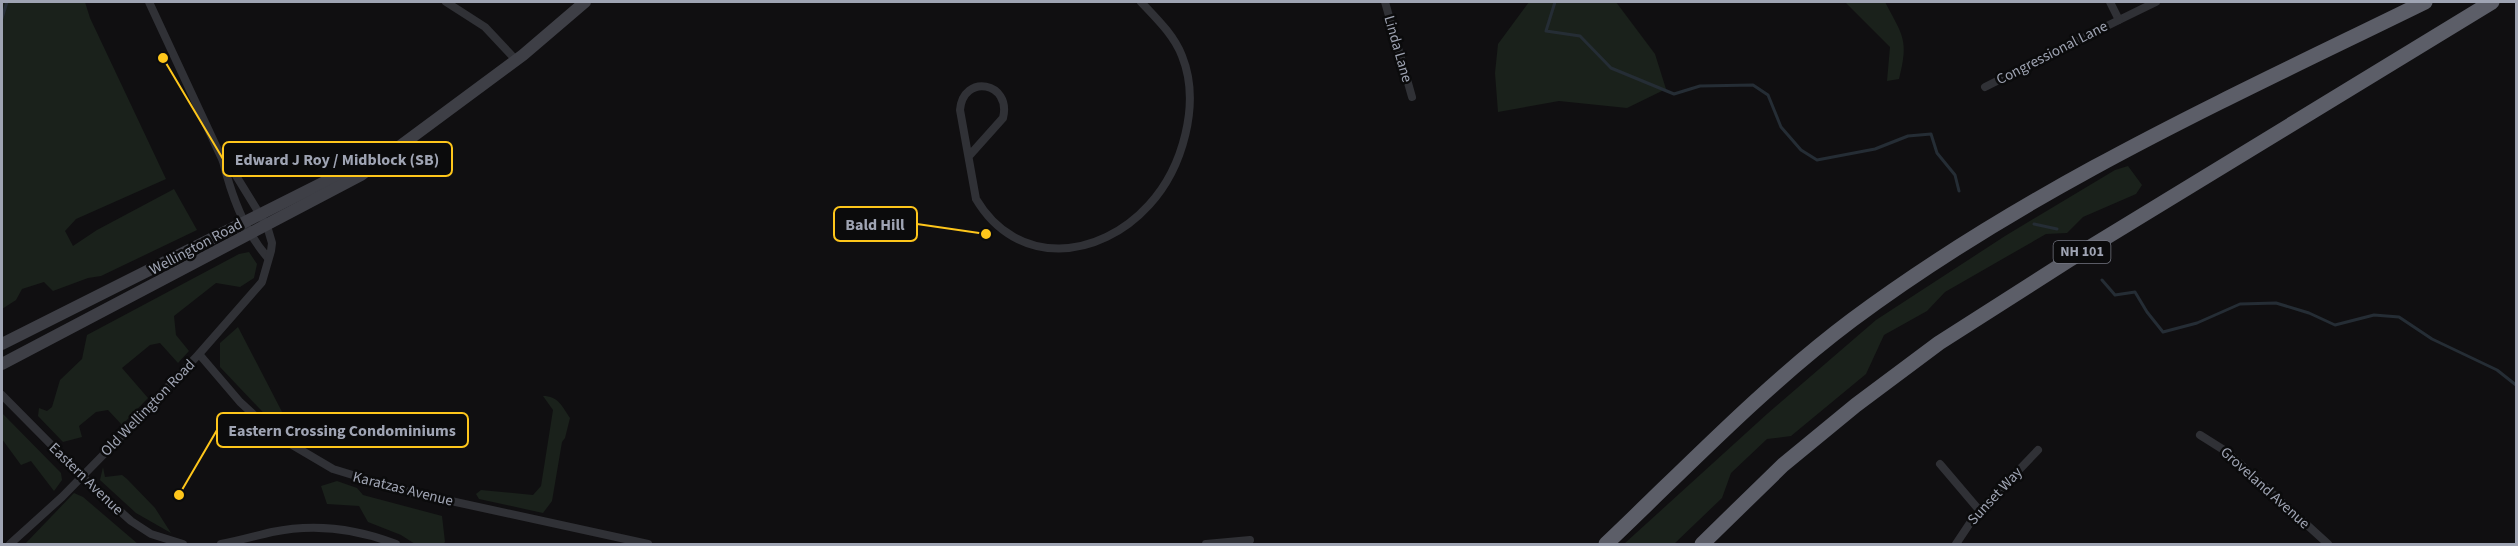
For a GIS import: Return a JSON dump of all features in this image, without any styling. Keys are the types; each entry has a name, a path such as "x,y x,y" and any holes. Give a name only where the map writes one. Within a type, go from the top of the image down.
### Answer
{"highway":[{"path":"1606,544 1734,422 1811,354 1858,316 1969,239 2103,161 2425,2"},
{"name":"NH 101","path":"1702,544 1783,465 1939,343 2069,260 2492,2"}],"main road":[{"name":"Wellington Road","path":"2,364 362,175 516,60 585,2"},
{"name":"Wellington Road","path":"2,344 375,155 398,147"}],"street":[{"path":"149,2 223,160 227,178 251,235 268,258"},
{"path":"446,2 484,27 516,60"},
{"path":"969,156 1003,118 1005,110 1000,96 988,87 974,88 963,96 960,103 972,187 983,211 1000,229 1025,244 1053,249 1080,246 1119,230 1142,212 1158,193 1179,154 1187,130 1190,106 1186,70 1178,47 1141,2"},
{"name":"Linda Lane","path":"1385,2 1412,98"},
{"path":"2110,2 2119,20"},
{"name":"Congressional Lane","path":"1985,87 2156,2"},
{"path":"223,160 235,174 267,226"},
{"name":"Old Wellington Road","path":"10,544 82,476 199,354 262,282 272,243 267,226"},
{"name":"Karatzas Avenue","path":"199,354 240,402 277,436 333,469 405,491 648,544"},
{"name":"Eastern Avenue","path":"2,395 82,476 142,529 160,538 183,544"},
{"name":"Groveland Avenue","path":"2200,435 2226,452 2328,544"},
{"name":"Sunset Way","path":"1956,544 1961,534 1980,511 2038,450"},
{"path":"1940,464 1980,511"},
{"path":"221,544 271,532 318,527 355,531 396,544"},
{"path":"1206,544 1250,540"}],"shaded area":[{"path":"2,2 85,2 90,18 166,179 76,219 65,231 73,246 97,230 174,189 197,230 101,276 88,278 53,291 44,282 22,289 16,300 2,309"},
{"path":"1529,2 1616,2 1655,54 1666,89 1627,108 1559,101 1498,112 1495,73 1498,44"},
{"path":"1845,2 1885,2 1903,39 1904,55 1899,79 1887,81 1890,47"},
{"path":"2128,166 2142,185 2136,194 2083,217 2067,233 2046,234 1945,292 1927,311 1884,335 1866,374 1791,436 1767,439 1731,473 1722,498 1674,544 1624,544 1767,414 1876,320 2005,236 2115,170"},
{"path":"249,252 257,264 254,278 240,287 216,283 174,316 176,335 189,351 178,363 160,343 150,345 122,368 148,398 122,425 108,410 96,412 79,426 82,437 63,442 38,416 39,408 47,411 52,407 60,380 82,359 87,335 239,254"},
{"path":"238,327 294,435 276,426 220,367 220,343"},
{"path":"543,396 556,400 570,418 562,442 552,501 543,513 479,499 476,494 481,490 533,495 541,486 553,410"},
{"path":"2,413 61,473 62,480 54,491 31,461 21,465 2,439"},
{"path":"103,467 105,477 122,475 127,479 155,508 171,533 136,513 100,480"},
{"path":"337,481 357,488 363,495 442,516 445,542 443,544 415,544 401,535 368,522 359,506 327,504 321,486"},
{"path":"74,493 83,497 138,544 25,544"}],"waterway":[{"path":"2,18 7,2"},
{"path":"1555,2 1546,31 1580,36 1611,68 1674,94 1700,86 1753,85 1768,95 1781,127 1801,150 1817,160 1875,149 1908,136 1931,134 1937,153 1955,175 1959,191"},
{"path":"2034,224 2057,229"},
{"path":"2102,280 2115,295 2135,292 2163,332 2197,323 2240,304 2276,303 2309,313 2335,325 2374,315 2399,317 2432,339 2497,370 2516,385"}],"place":[{"name":"Edward J Roy / Midblock (SB)","path":"163,58"},
{"name":"Bald Hill","path":"986,234"},
{"name":"Eastern Crossing Condominiums","path":"179,495"}]}
